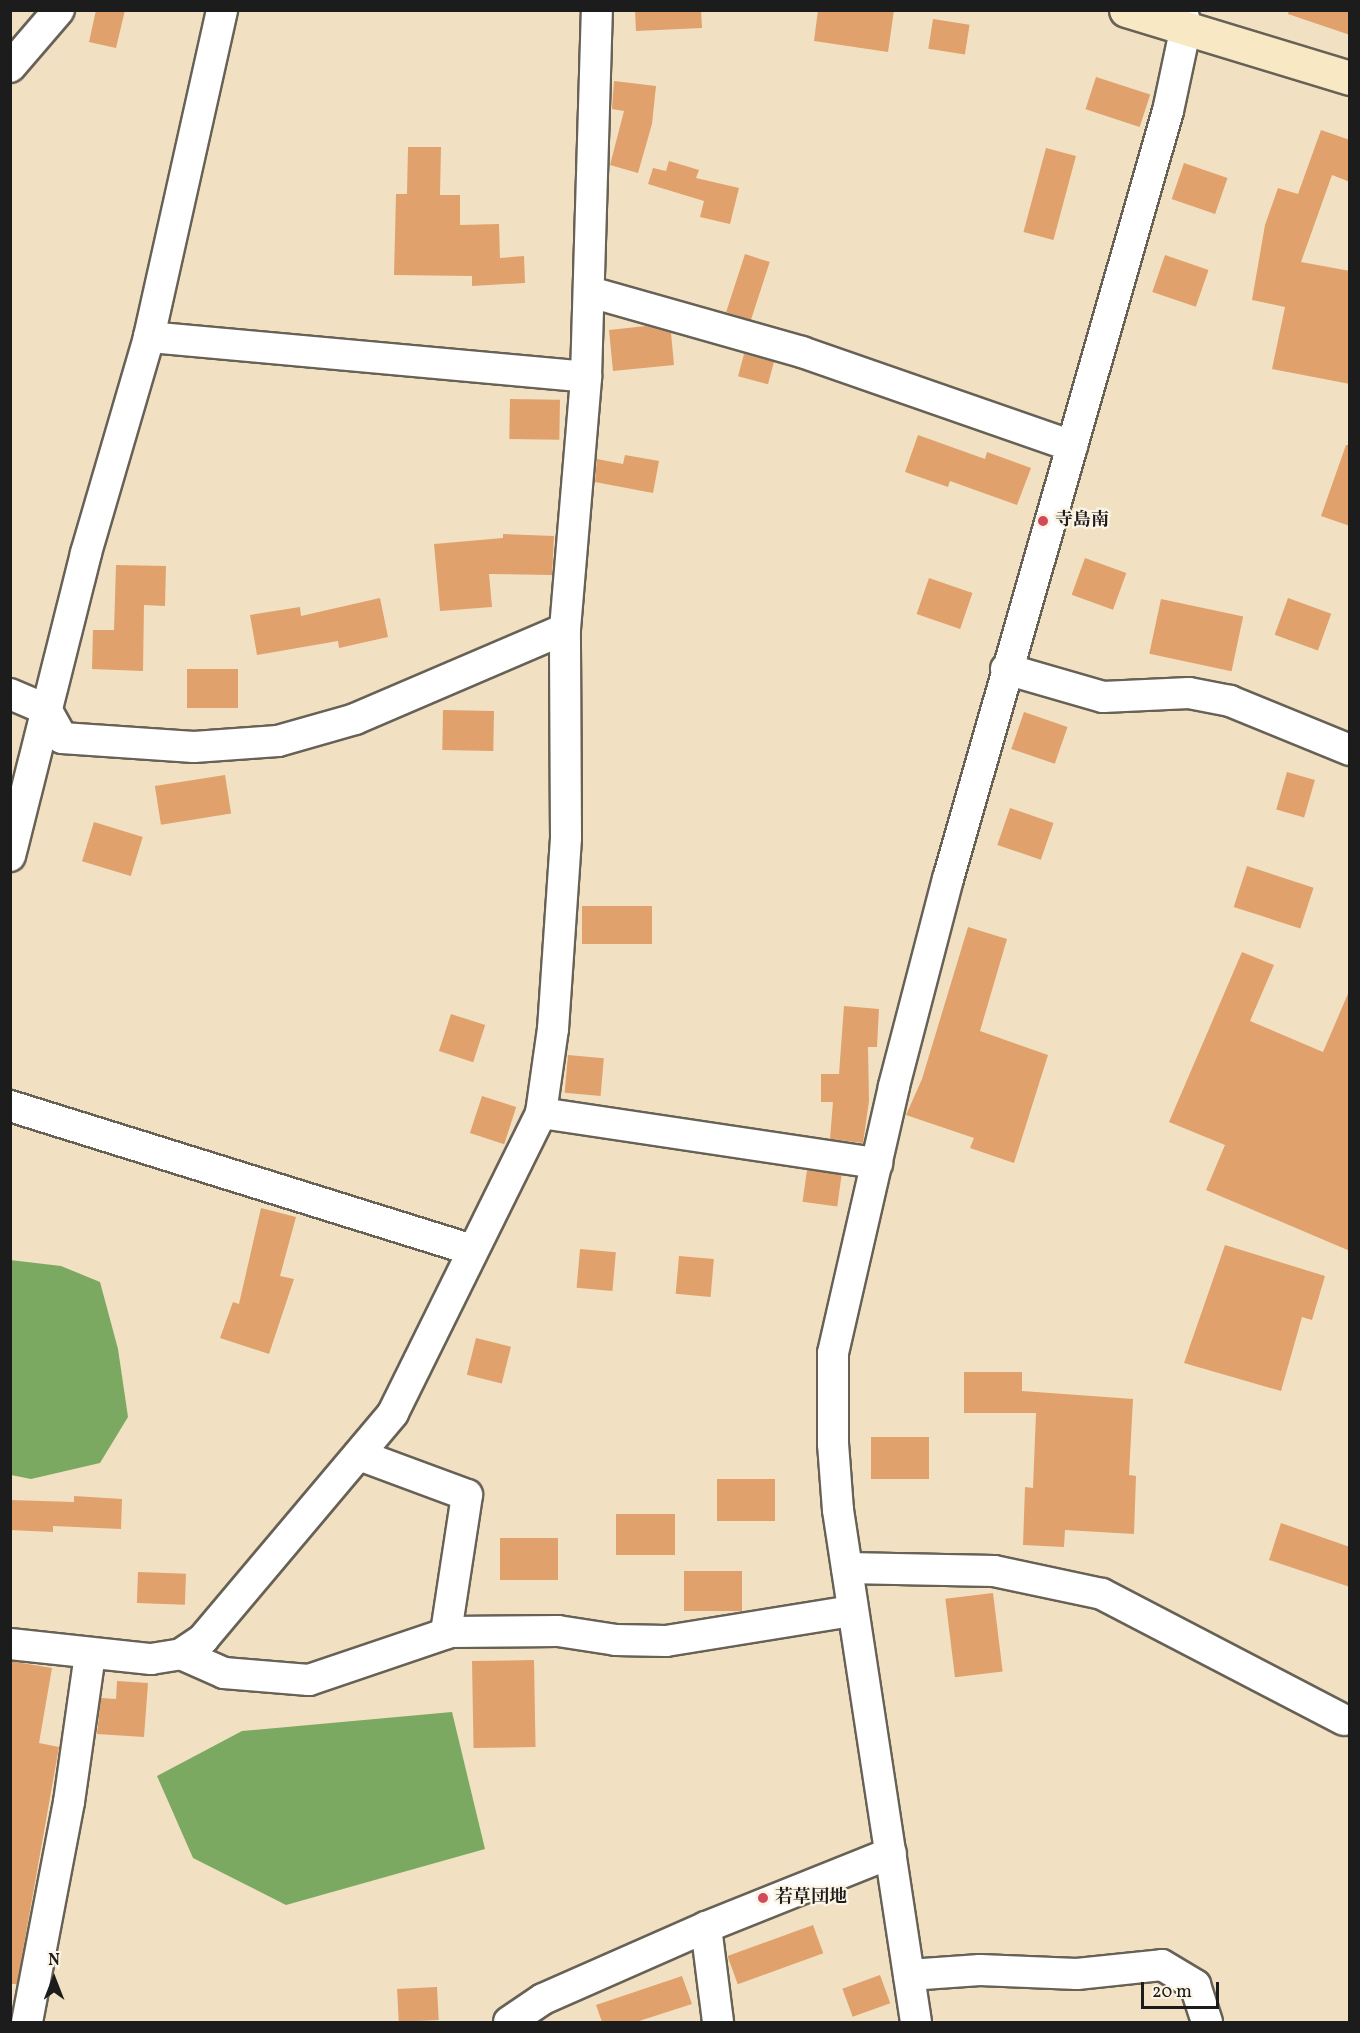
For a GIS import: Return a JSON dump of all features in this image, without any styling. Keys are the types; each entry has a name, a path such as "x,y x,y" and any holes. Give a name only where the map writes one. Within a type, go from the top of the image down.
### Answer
{"main road":[{"path":"1126,10 1184,18 1350,78"}],"street":[{"path":"10,67 59,10"},
{"path":"10,856 46,709 149,337 222,10"},
{"path":"10,1644 90,1655 151,1659 181,1654 203,1639 393,1413 471,1250 532,1139 541,1113 553,1029 566,837 565,629 586,377 597,10"},
{"path":"915,2022 891,1853 852,1611 833,1444 833,1353 877,1163 1006,669 1140,214 1184,18"},
{"path":"590,292 802,352 1072,446"},
{"path":"149,337 586,377"},
{"path":"10,694 46,709 62,738 194,747 278,741 355,719 565,629"},
{"path":"1006,669 1103,697 1189,693 1230,701 1350,750"},
{"path":"10,1106 471,1250"},
{"path":"541,1113 877,1163"},
{"path":"359,1455 467,1495 446,1633"},
{"path":"847,1568 994,1571 1102,1594 1344,1720"},
{"path":"181,1654 224,1673 309,1680 446,1633 558,1630 616,1640 666,1641 852,1611"},
{"path":"27,2022 69,1802 90,1655"},
{"path":"510,2022 543,1999 706,1927 891,1853"},
{"path":"706,1927 718,2022"},
{"path":"909,1975 980,1970 1077,1974 1162,1965 1195,1985 1207,2022"}],"green space":[{"path":"10,1260 61,1266 100,1282 118,1349 128,1417 100,1463 31,1479 11,1475"},
{"path":"452,1712 485,1849 286,1905 193,1858 157,1776 242,1731"}],"building":[{"path":"96,10 125,10 116,48 89,42"},
{"path":"635,10 701,10 702,28 636,31"},
{"path":"818,10 894,10 888,52 814,41"},
{"path":"1289,10 1350,10 1350,35 1288,14"},
{"path":"933,19 970,25 965,54 928,49"},
{"path":"1096,77 1150,95 1140,127 1085,109"},
{"path":"614,81 656,86 652,124 638,173 610,165 624,111 612,109"},
{"path":"1321,130 1350,140 1350,182 1332,175 1301,262 1350,271 1350,384 1272,369 1285,307 1252,300 1265,225 1278,188 1298,194"},
{"path":"408,147 441,147 440,195 460,195 460,225 499,224 500,258 524,256 525,283 472,286 472,276 394,275 396,194 407,194"},
{"path":"1046,148 1076,156 1053,240 1023,232"},
{"path":"669,161 699,170 696,178 739,188 730,224 700,217 704,201 648,184 653,168 666,171"},
{"path":"1184,163 1227,178 1215,214 1172,199"},
{"path":"745,254 770,262 751,320 726,312"},
{"path":"1165,255 1208,270 1196,307 1152,292"},
{"path":"646,326 671,333 674,365 613,371 609,330"},
{"path":"744,354 774,362 768,384 738,376"},
{"path":"510,399 560,400 559,440 509,439"},
{"path":"918,435 985,459 987,452 1031,468 1017,505 950,481 948,487 905,472"},
{"path":"1346,445 1350,445 1350,526 1321,516"},
{"path":"625,455 659,461 653,493 595,482 597,459 623,464"},
{"path":"503,534 554,536 552,575 489,574 492,607 440,611 434,544 503,538"},
{"path":"1085,558 1126,573 1113,610 1072,595"},
{"path":"116,565 166,566 165,606 144,605 143,671 92,669 93,630 114,630"},
{"path":"929,578 972,593 960,629 917,614"},
{"path":"380,598 388,637 339,648 338,641 257,655 250,615 300,607 301,616"},
{"path":"1288,598 1331,614 1318,650 1275,635"},
{"path":"1161,599 1243,616 1232,671 1149,654"},
{"path":"187,669 238,669 238,708 187,708"},
{"path":"443,710 494,711 493,751 442,750"},
{"path":"1024,712 1067,727 1055,764 1011,749"},
{"path":"1287,772 1315,780 1304,817 1276,809"},
{"path":"225,775 231,814 161,825 155,786"},
{"path":"1010,808 1053,823 1041,860 997,845"},
{"path":"94,822 143,837 131,876 82,861"},
{"path":"1247,866 1314,888 1300,929 1234,907"},
{"path":"582,906 652,906 652,944 582,944"},
{"path":"968,927 1007,939 980,1031 1048,1055 1014,1163 970,1148 974,1138 906,1115 922,1079"},
{"path":"1242,952 1274,965 1250,1021 1323,1052 1350,989 1350,1251 1206,1190 1225,1145 1169,1122"},
{"path":"844,1006 879,1009 877,1047 868,1047 869,1101 863,1143 830,1139 833,1102 821,1102 821,1074 839,1074"},
{"path":"451,1014 485,1025 473,1062 439,1051"},
{"path":"568,1055 604,1058 601,1096 565,1093"},
{"path":"482,1096 516,1107 504,1144 470,1133"},
{"path":"807,1170 842,1175 837,1207 803,1202"},
{"path":"261,1208 296,1217 280,1276 294,1279 269,1354 220,1338 233,1302 239,1304"},
{"path":"1225,1245 1325,1276 1312,1320 1302,1317 1281,1391 1184,1363"},
{"path":"580,1249 616,1252 612,1291 577,1288"},
{"path":"679,1256 714,1259 711,1297 676,1294"},
{"path":"476,1338 511,1347 502,1384 467,1375"},
{"path":"964,1372 1022,1372 1022,1391 1133,1399 1129,1475 1136,1476 1134,1534 1065,1530 1064,1547 1023,1545 1025,1487 1033,1488 1036,1413 964,1413"},
{"path":"871,1437 929,1437 929,1479 871,1479"},
{"path":"717,1479 775,1479 775,1521 717,1521"},
{"path":"74,1496 122,1499 121,1529 53,1526 53,1532 10,1530 10,1500 74,1502"},
{"path":"616,1514 675,1514 675,1555 616,1555"},
{"path":"1281,1523 1350,1547 1350,1587 1269,1560"},
{"path":"500,1538 558,1538 558,1580 500,1580"},
{"path":"684,1571 742,1571 742,1611 684,1611"},
{"path":"138,1572 186,1574 185,1605 137,1603"},
{"path":"993,1593 1003,1671 955,1677 945,1599"},
{"path":"534,1660 536,1747 474,1748 472,1661"},
{"path":"10,1661 52,1668 39,1743 59,1747 17,1984 10,1984"},
{"path":"117,1681 148,1683 144,1737 97,1734 101,1698 116,1699"},
{"path":"813,1925 823,1953 738,1984 727,1956"},
{"path":"880,1975 890,2003 853,2017 842,1989"},
{"path":"682,1976 692,2004 636,2022 602,2022 596,2005"},
{"path":"437,1987 439,2020 399,2022 397,1989"}],"place":[{"name":"寺島南","path":"1043,521"},
{"name":"若草団地","path":"763,1898"}]}
